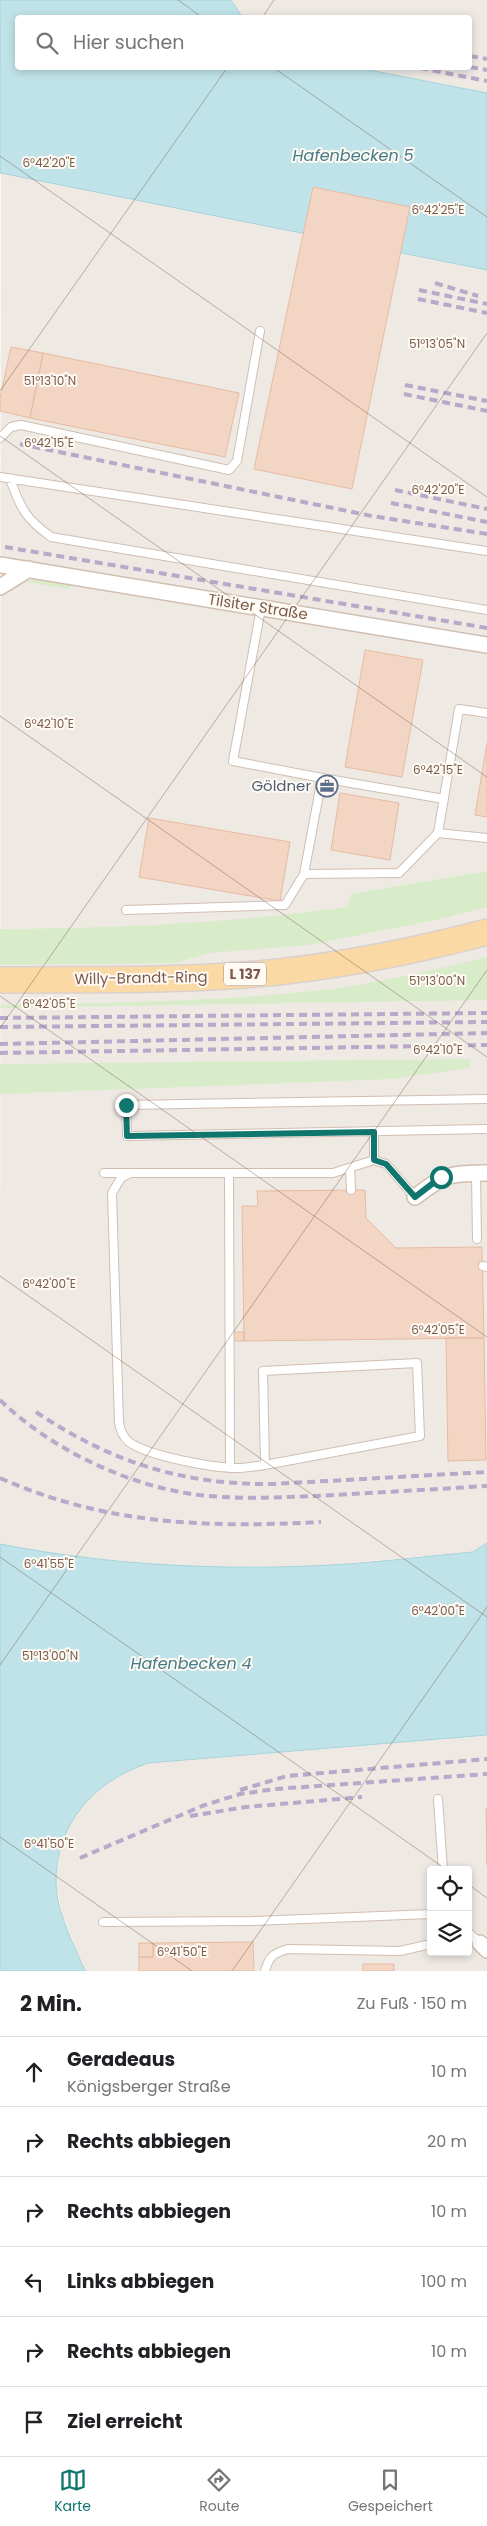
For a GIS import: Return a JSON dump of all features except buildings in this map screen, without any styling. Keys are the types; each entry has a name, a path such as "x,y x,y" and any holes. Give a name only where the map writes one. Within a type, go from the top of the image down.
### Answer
{"main road":[{"name":"Willy-Brandt-Ring","path":"0,980 159,978 253,974 369,958 487,932"}],"street":[{"name":"Tilsiter Straße","path":"0,564 487,645"},
{"path":"0,586 29,569"},
{"path":"415,1197 441,1177 451,1174 482,1174"}],"lane":[{"path":"0,438 11,427 21,424 229,470 237,461 260,331"},
{"path":"0,478 487,551"},
{"path":"10,479 18,501 29,520 51,537 487,610"},
{"path":"261,608 233,762 444,799"},
{"path":"304,874 399,873 438,834 459,709 487,713"},
{"path":"126,910 284,905 304,874 322,778"},
{"path":"438,834 487,838"},
{"path":"487,1099 126,1105 127,1136 487,1130"},
{"path":"374,1132 374,1160"},
{"path":"104,1173 333,1173 374,1160 386,1164 415,1197"},
{"path":"350,1168 351,1190"},
{"path":"130,1173 121,1178 112,1193 118,1422 121,1432 137,1447 155,1453 230,1468 265,1464 420,1436 416,1363 264,1371 265,1464"},
{"path":"229,1173 230,1468"},
{"path":"477,1238 482,1174"},
{"path":"438,1799 443,1866"},
{"path":"103,1922 253,1921 427,1914"},
{"path":"265,1971 274,1953 288,1949 400,1951 427,1945"}],"shaded area":[{"path":"231,0 487,0 487,93 369,70 472,70 472,15 241,15"},
{"path":"1,172 487,270 487,1543 473,1552 312,1566 194,1567 56,1555 0,1544"},
{"path":"487,1735 487,1971 85,1971 63,1916 56,1885 60,1846 75,1814 97,1789 124,1771 148,1763"}],"green space":[{"path":"36,578 71,582 70,589 26,582"},
{"path":"487,871 487,907 436,920 308,945 209,953 175,963 0,965 0,929 174,924 261,917 347,907 351,894"},
{"path":"487,957 487,1000 0,1008 0,1005 195,1000 312,991 378,981"},
{"path":"470,1059 470,1068 393,1079 0,1094 0,1064"}],"water":[{"name":"Hafenbecken 5","path":"0,0 231,0 241,15 15,15 15,70 369,70 487,93 487,270 1,173"},
{"name":"Hafenbecken 4","path":"487,1543 487,1735 148,1763 129,1771 95,1793 81,1808 70,1824 62,1842 57,1862 56,1884 59,1906 85,1971 0,1971 0,1544 115,1561 193,1566 271,1567 351,1564 473,1552"}],"railway":[{"path":"472,56 487,59"},
{"path":"472,67 487,70"},
{"path":"430,70 487,81"},
{"path":"435,283 478,296"},
{"path":"419,290 487,304"},
{"path":"418,299 487,313"},
{"path":"405,385 487,401"},
{"path":"404,394 487,411"},
{"path":"20,444 372,516 487,534"},
{"path":"395,490 487,509"},
{"path":"391,503 487,522"},
{"path":"5,547 487,628"},
{"path":"0,1018 487,1013"},
{"path":"0,1027 487,1022"},
{"path":"0,1044 487,1033"},
{"path":"0,1053 487,1045"},
{"path":"0,1400 43,1435 92,1463 145,1483 199,1495 268,1498 487,1486"},
{"path":"36,1412 64,1429 120,1457 178,1475 208,1480 273,1484 487,1472"},
{"path":"0,1478 40,1494 79,1506 158,1520 238,1524 321,1522"},
{"path":"240,1790 287,1776 487,1759"},
{"path":"80,1858 202,1806 240,1794 275,1789 487,1774"},
{"path":"190,1816 246,1807 362,1797"}],"place":[{"name":"Göldner","path":"327,786"}],"route":[{"path":"126,1105 127,1136 374,1132 374,1160 386,1164 415,1197 441,1177"}]}
